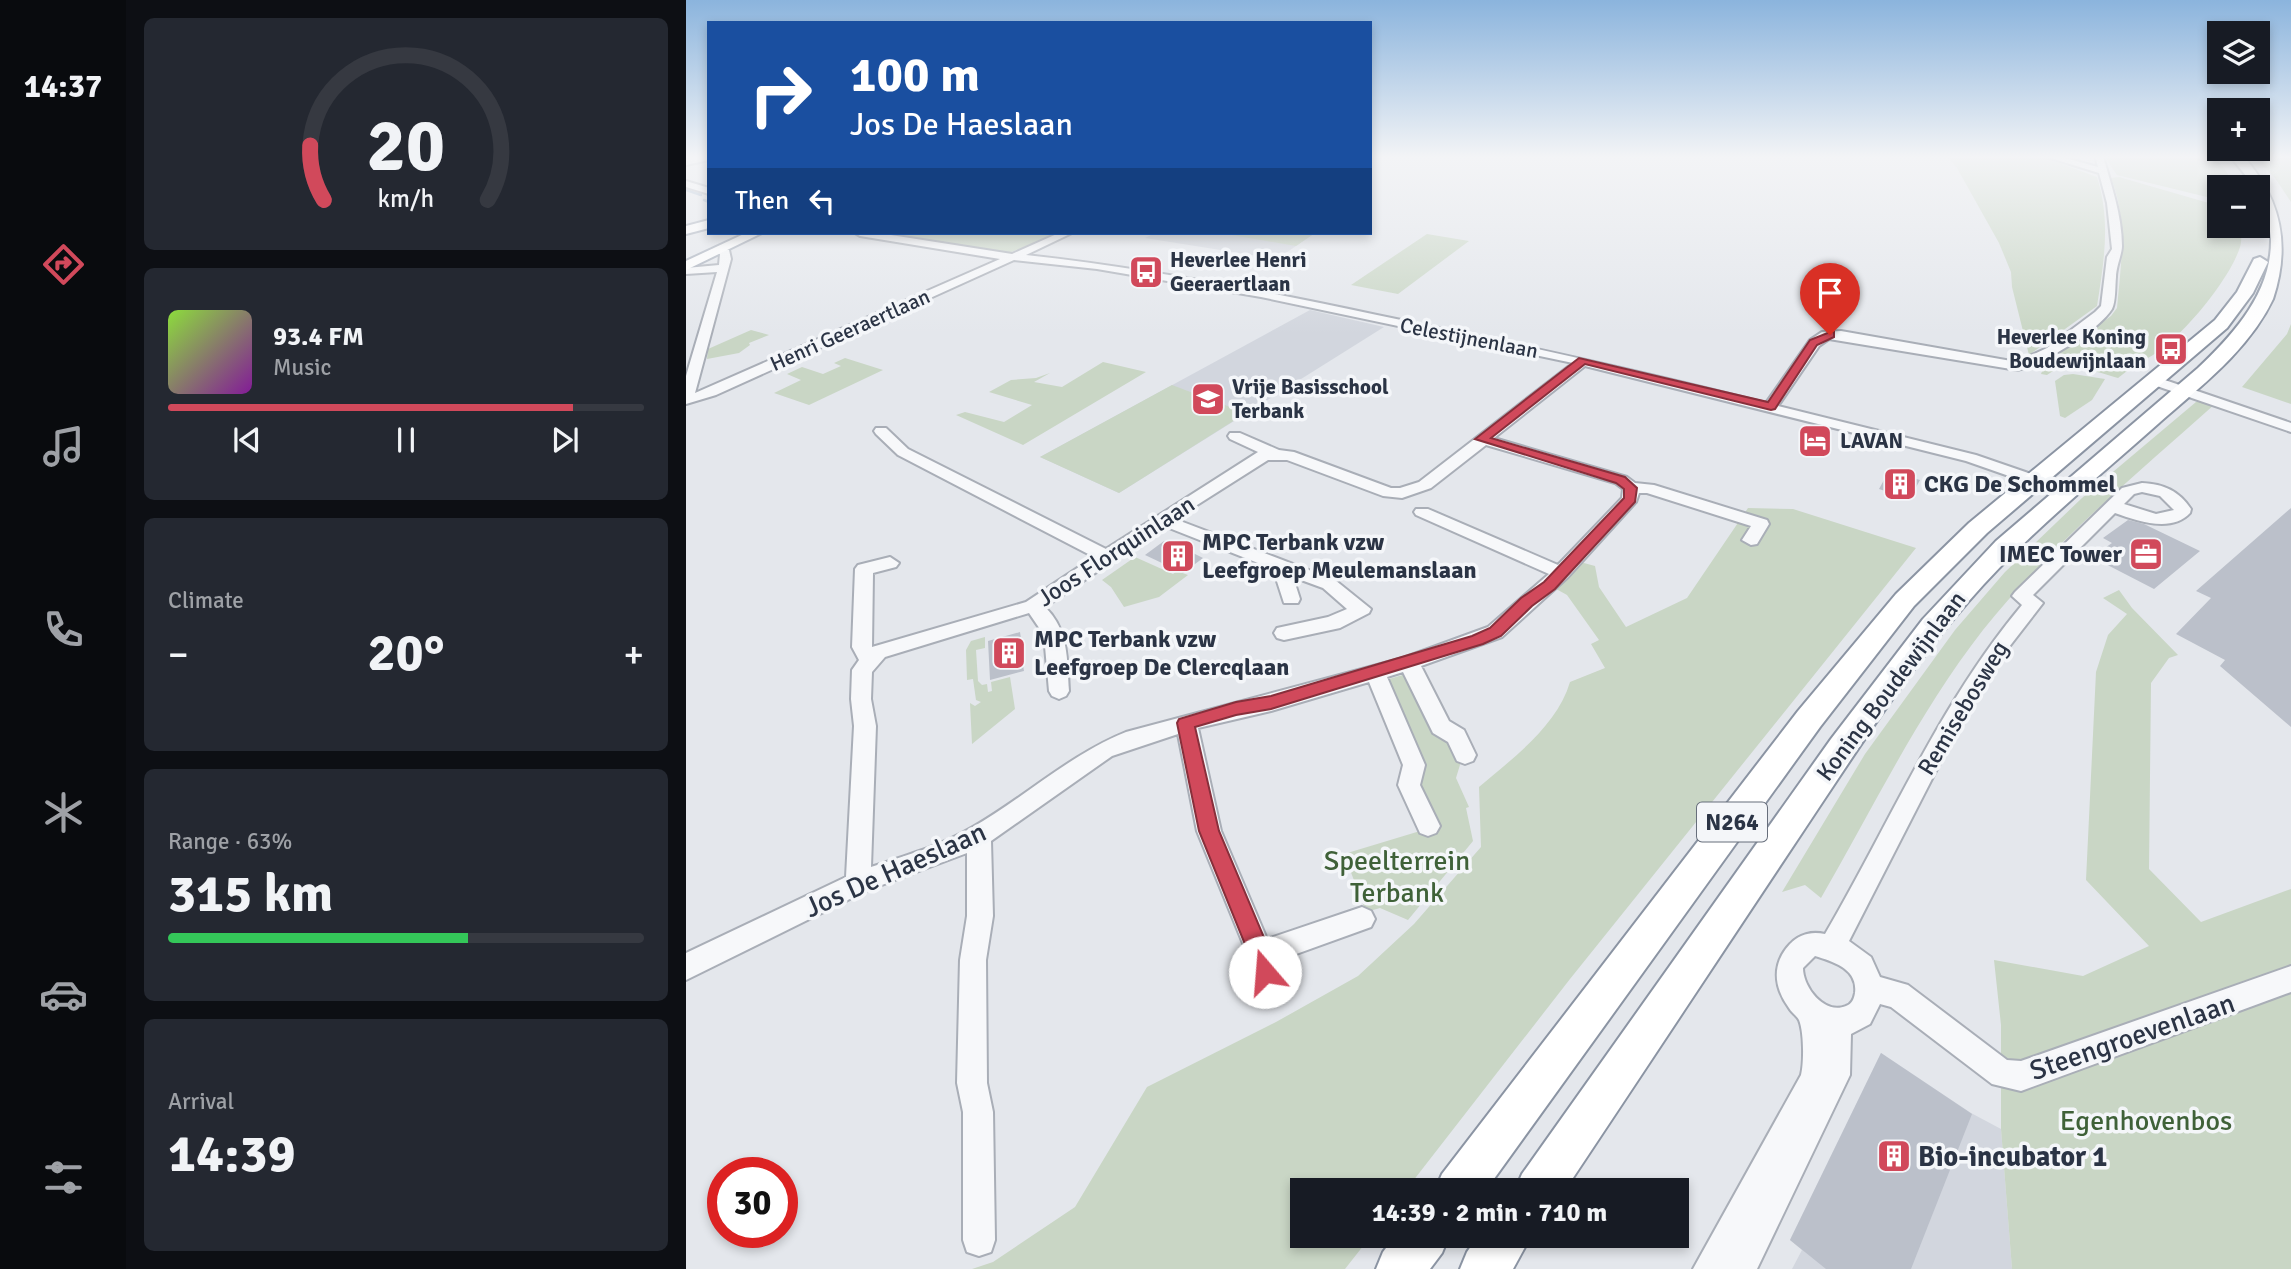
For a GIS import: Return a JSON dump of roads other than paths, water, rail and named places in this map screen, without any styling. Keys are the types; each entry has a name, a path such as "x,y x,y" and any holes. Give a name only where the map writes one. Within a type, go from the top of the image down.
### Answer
{"highway":[{"name":"Koning Boudewijnlaan","path":"1546,1178 1901,666 1979,573 2066,491 2188,388 2244,332 2263,302 2276,270 2279,251 2275,215"},
{"name":"Koning Boudewijnlaan","path":"1467,1178 1872,638 1935,568 2035,479 2221,324 2245,293 2259,264 2263,247 2262,238"},
{"path":"1400,1269 1415,1248"},
{"path":"1484,1269 1499,1248"}],"main road":[{"path":"686,230 707,225"},
{"path":"686,268 751,235"}],"street":[{"path":"1771,406 1814,342 1826,335 1841,335 2012,365 2030,363 2090,323 2107,307 2114,254 2117,249 2113,215"},
{"name":"Celestijnenlaan","path":"873,235 1011,257 1097,266 1261,294 1583,360 1971,458 2066,491"},
{"name":"Henri Geeraertlaan","path":"686,400 711,393 1062,235"},
{"path":"686,400 724,268 725,252 719,250"},
{"path":"686,268 724,268"},
{"path":"686,354 701,351"},
{"path":"1235,436 1274,454 1289,455 1374,489 1402,493 1425,485 1583,360"},
{"path":"2159,378 2291,420"},
{"path":"2188,388 2291,428"},
{"path":"881,431 903,452 1108,557"},
{"path":"1482,439 1621,480 1631,488 1648,488 1768,526 1751,540"},
{"name":"Joos Florquinlaan","path":"871,658 890,647 1033,606 1261,458 1274,454"},
{"name":"Jos De Haeslaan","path":"686,967 858,883 938,855 979,836 1104,750 1186,723 1236,709 1271,703 1409,663 1495,632 1562,573 1630,499 1631,488"},
{"name":"Remisebosweg","path":"1832,946 1852,913 1946,728 1991,656 2034,603 2021,596 2114,506"},
{"path":"1422,512 1562,573"},
{"path":"1163,520 1329,584 1350,603 1362,609 1333,623 1284,633"},
{"path":"858,883 865,726 861,699 862,670 871,658 865,654 862,647 865,566 890,563"},
{"path":"1281,565 1291,599"},
{"path":"1033,606 1055,632 1059,653 1059,691"},
{"path":"1409,663 1441,727 1456,736 1465,755"},
{"path":"1375,673 1414,765 1409,785 1428,826"},
{"path":"1186,723 1209,831 1262,963 1362,919"},
{"path":"979,836 980,916 973,960 972,1083 978,1112 979,1240"},
{"path":"1815,944 1832,946 1848,954 1861,966 1868,976 1870,988 1871,997 1861,1015 1850,1020 1825,1017 1800,1002 1792,988 1790,963 1804,947 1815,944"},
{"name":"Steengroevenlaan","path":"1870,988 1898,995 2002,1074 2021,1076 2291,979"},
{"path":"1710,1269 1815,1079 1825,1017"},
{"path":"1740,1269 1835,1076 1825,1017"}],"place":[{"name":"Heverlee Henri Geeraertlaan","path":"1146,272"},
{"name":"Heverlee Koning Boudewijnlaan","path":"2171,349"},
{"name":"Vrije Basisschool Terbank","path":"1208,399"},
{"name":"LAVAN","path":"1815,441"},
{"name":"CKG De Schommel","path":"1900,484"},
{"name":"IMEC Tower","path":"2146,554"},
{"name":"MPC Terbank vzw Leefgroep Meulemanslaan","path":"1178,556"},
{"name":"MPC Terbank vzw Leefgroep De Clercqlaan","path":"1009,653"},
{"name":"Bio-incubator 1","path":"1894,1156"}],"park label":[{"name":"Speelterrein Terbank","path":"1397,876"},
{"name":"Egenhovenbos","path":"2146,1120"}]}
